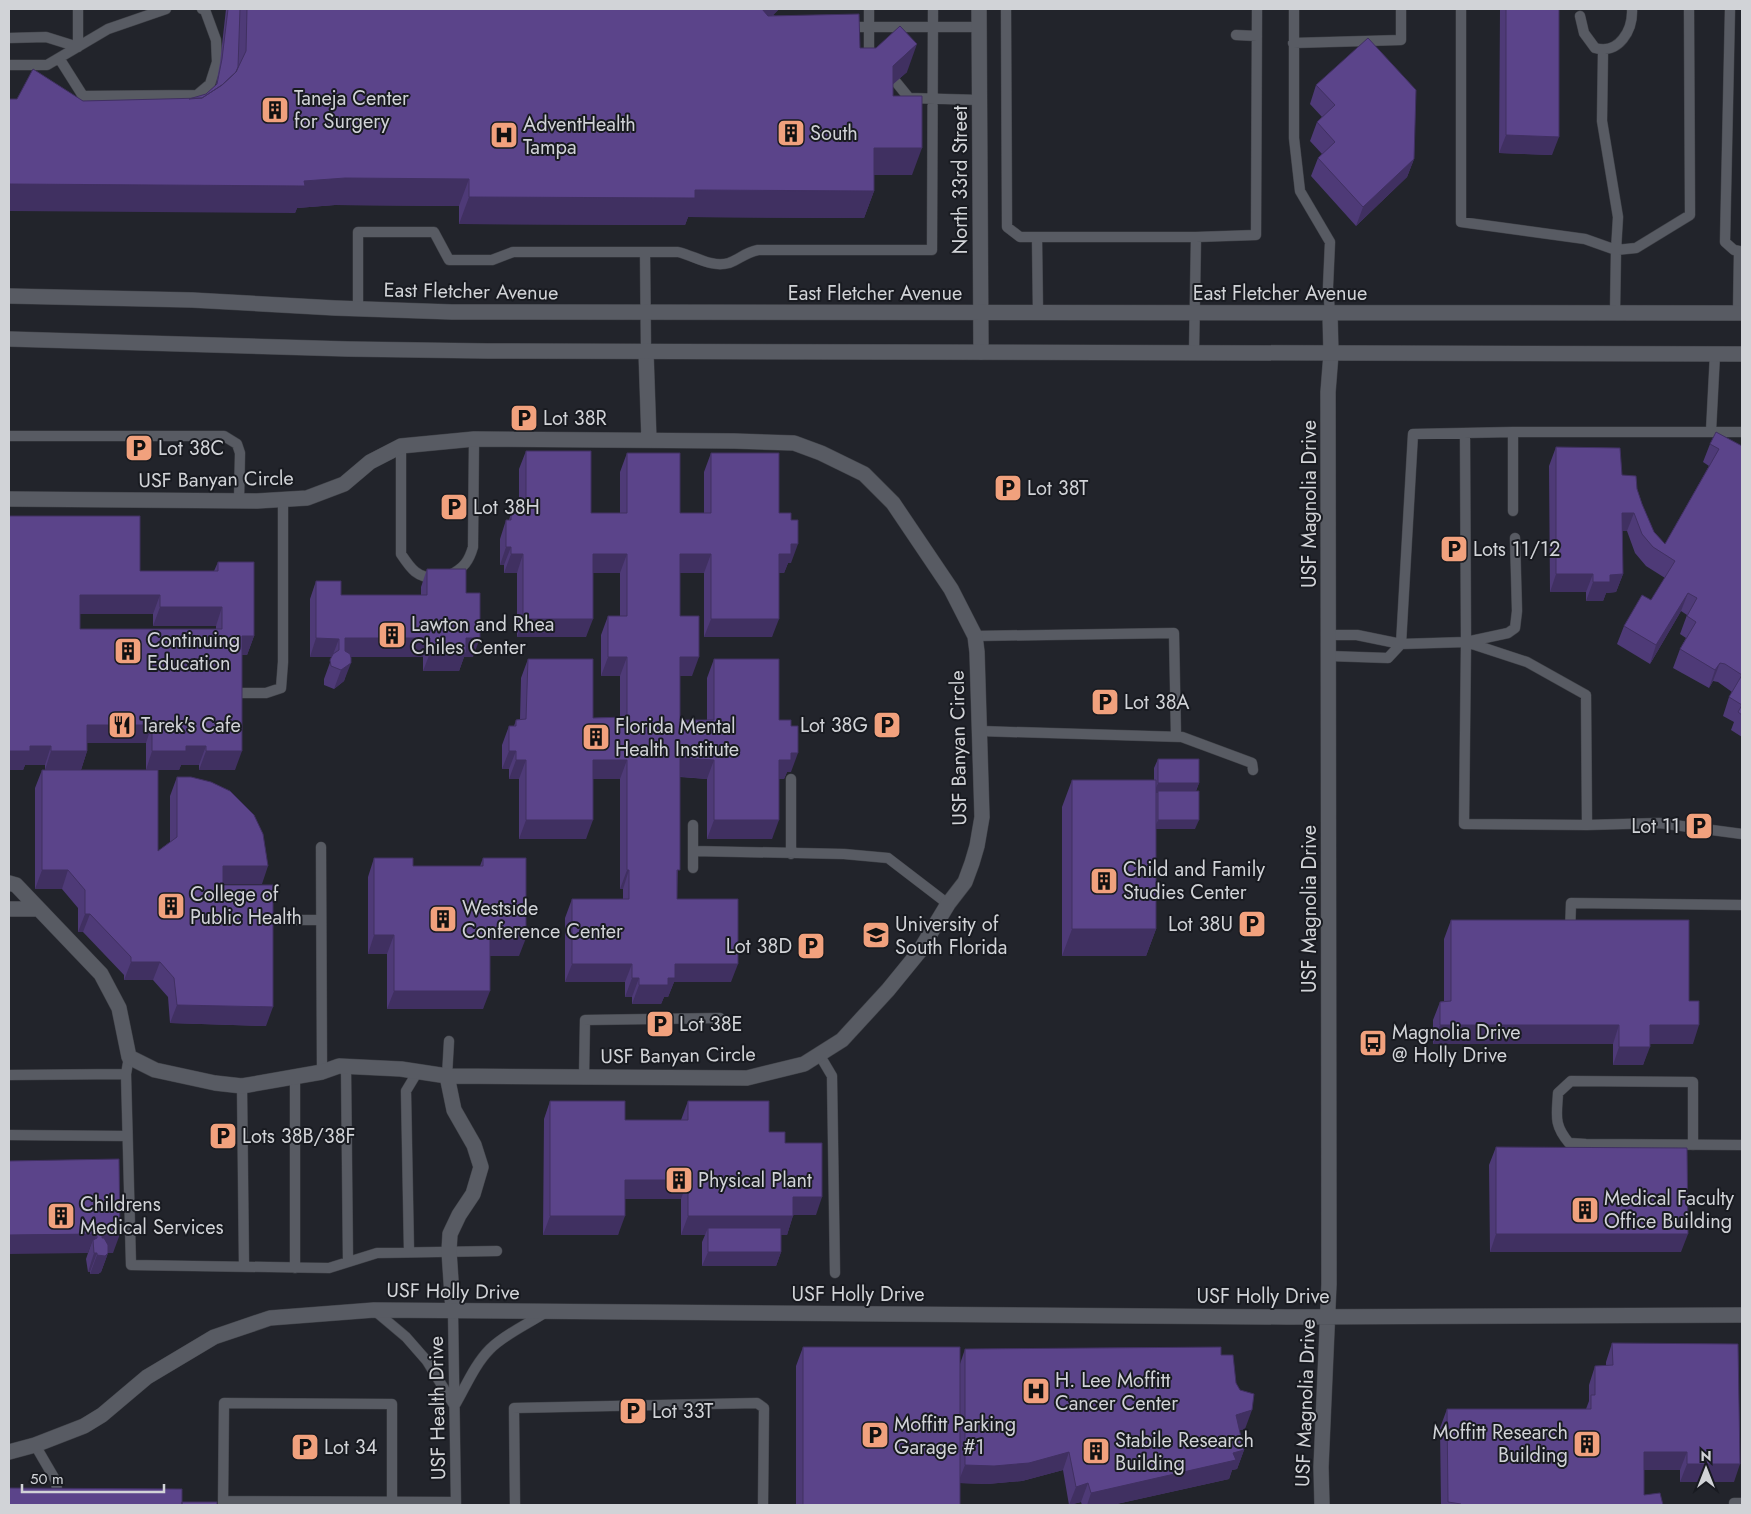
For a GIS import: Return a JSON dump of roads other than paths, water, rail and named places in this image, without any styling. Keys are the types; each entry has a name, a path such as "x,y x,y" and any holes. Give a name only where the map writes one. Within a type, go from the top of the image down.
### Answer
{"street":[{"name":"North 33rd Street","path":"979,9 981,352"},
{"name":"East Fletcher Avenue","path":"9,296 192,300 452,312 1740,313"},
{"name":"USF Magnolia Drive","path":"1322,1505 1321,1467 1329,1284 1328,392 1331,354 1330,313"},
{"path":"9,339 348,349 646,352 1742,354"},
{"path":"646,352 649,440"},
{"name":"USF Banyan Circle","path":"9,499 240,501 307,498 344,484 370,462 402,446 474,439 794,443 821,453 864,474 893,503 951,589 975,636 982,817 977,846 965,882 948,904 919,952 888,990 842,1040 804,1064 747,1078 447,1076 368,1066 339,1066 322,1072 242,1086 215,1083 155,1070 129,1057"},
{"path":"9,882 16,885 100,974 119,1008 129,1057"},
{"path":"9,909 37,909"},
{"path":"447,1076 454,1110 474,1145 481,1167 473,1194 459,1215 450,1234 453,1311"},
{"name":"USF Holly Drive","path":"9,1452 35,1445 84,1426 102,1415 147,1377 214,1337 270,1318 374,1310 1277,1317 1327,1315 1742,1315"}],"lane":[{"path":"78,9 78,47"},
{"path":"9,65 47,65 108,30 166,9"},
{"path":"59,58 82,96 196,95 210,84 217,62 216,40 205,10 202,9"},
{"path":"869,9 869,52 878,64"},
{"path":"358,309 358,232 434,232 449,260 492,260 513,252 678,252 689,254 701,261 717,264 728,263 747,252 758,250 932,250 932,9"},
{"path":"1006,9 1007,227 1020,237 1256,235 1257,9"},
{"path":"1294,9 1294,138 1300,190 1330,242 1328,287 1330,313"},
{"path":"1293,43 1401,40 1401,9"},
{"path":"1461,9 1461,222 1585,239 1616,250 1636,248 1690,215 1690,9"},
{"path":"1580,16 1584,33 1595,48 1603,51 1618,44 1627,34 1632,9"},
{"path":"1730,9 1725,242 1734,250 1739,251 1740,313"},
{"path":"839,27 980,27"},
{"path":"1236,35 1257,36"},
{"path":"9,38 46,37 78,47"},
{"path":"1603,51 1602,121 1618,217 1614,313"},
{"path":"896,82 909,98 980,100"},
{"path":"1037,237 1038,313"},
{"path":"1194,353 1196,237"},
{"path":"645,252 646,352"},
{"path":"1710,431 1715,354"},
{"path":"1513,432 1514,511"},
{"path":"1329,656 1388,658 1401,644 1413,434 1742,432"},
{"path":"1466,433 1464,824 1587,825 1659,823 1742,834"},
{"path":"9,436 224,436 237,444 240,453 240,501"},
{"path":"402,446 401,554 411,568 425,578 445,578 459,571 469,561 473,547 474,439"},
{"path":"242,693 266,693 281,688 283,662 283,500"},
{"path":"1329,635 1357,635 1401,644 1466,642 1508,633 1515,628 1517,611 1515,538"},
{"path":"975,636 1174,633 1176,737"},
{"path":"1466,642 1527,662 1586,695 1587,825"},
{"path":"980,732 1182,737 1252,763 1253,770"},
{"path":"791,779 791,854"},
{"path":"693,825 693,868"},
{"path":"321,847 322,1072"},
{"path":"693,851 844,854 888,858 948,904"},
{"path":"1570,932 1571,903 1742,905"},
{"path":"270,920 322,920"},
{"path":"584,1077 585,1020 720,1018"},
{"path":"447,1076 450,1041"},
{"path":"819,1054 832,1076 835,1273"},
{"path":"129,1057 126,1074 130,1265 329,1268 377,1253 498,1251"},
{"path":"346,1066 348,1262"},
{"path":"409,1252 406,1091 418,1071"},
{"path":"9,1075 126,1074"},
{"path":"294,1268 295,1077"},
{"path":"1693,1145 1693,1082 1571,1082 1558,1092 1556,1117 1560,1132 1569,1143 1586,1144 1693,1145 1742,1145"},
{"path":"242,1086 244,1267"},
{"path":"9,1136 127,1136"},
{"path":"374,1310 406,1337 427,1361 454,1406 478,1364 491,1348 547,1312"},
{"name":"USF Health Drive","path":"453,1311 456,1504"},
{"path":"392,1504 392,1404 224,1403 224,1503 392,1504 456,1504"},
{"path":"515,1505 514,1408 758,1403 764,1408 763,1505"},
{"path":"35,1445 56,1481 59,1505"}],"place":[{"name":"Taneja Center for Surgery","path":"275,110"},
{"name":"South","path":"791,133"},
{"name":"AdventHealth Tampa","path":"504,135"},
{"name":"Lot 38R","path":"524,418"},
{"name":"Lot 38C","path":"139,448"},
{"name":"Lot 38T","path":"1008,488"},
{"name":"Lot 38H","path":"454,507"},
{"name":"Lots 11/12","path":"1454,549"},
{"name":"Lawton and Rhea Chiles Center","path":"392,635"},
{"name":"Continuing Education","path":"128,651"},
{"name":"Lot 38A","path":"1105,702"},
{"name":"Tarek's Cafe","path":"122,725"},
{"name":"Lot 38G","path":"887,725"},
{"name":"Florida Mental Health Institute","path":"596,737"},
{"name":"Lot 11","path":"1699,826"},
{"name":"Child and Family Studies Center","path":"1104,881"},
{"name":"College of Public Health","path":"171,906"},
{"name":"Westside Conference Center","path":"443,919"},
{"name":"Lot 38U","path":"1252,924"},
{"name":"University of South Florida","path":"876,935"},
{"name":"Lot 38D","path":"811,946"},
{"name":"Lot 38E","path":"660,1024"},
{"name":"Magnolia Drive @ Holly Drive","path":"1373,1043"},
{"name":"Lots 38B/38F","path":"223,1136"},
{"name":"Physical Plant","path":"679,1180"},
{"name":"Medical Faculty Office Building","path":"1585,1210"},
{"name":"Childrens Medical Services","path":"61,1216"},
{"name":"H. Lee Moffitt Cancer Center","path":"1036,1391"},
{"name":"Lot 33T","path":"633,1411"},
{"name":"Moffitt Parking Garage #1","path":"875,1435"},
{"name":"Moffitt Research Building","path":"1587,1444"},
{"name":"Lot 34","path":"305,1447"},
{"name":"Stabile Research Building","path":"1096,1451"}]}
